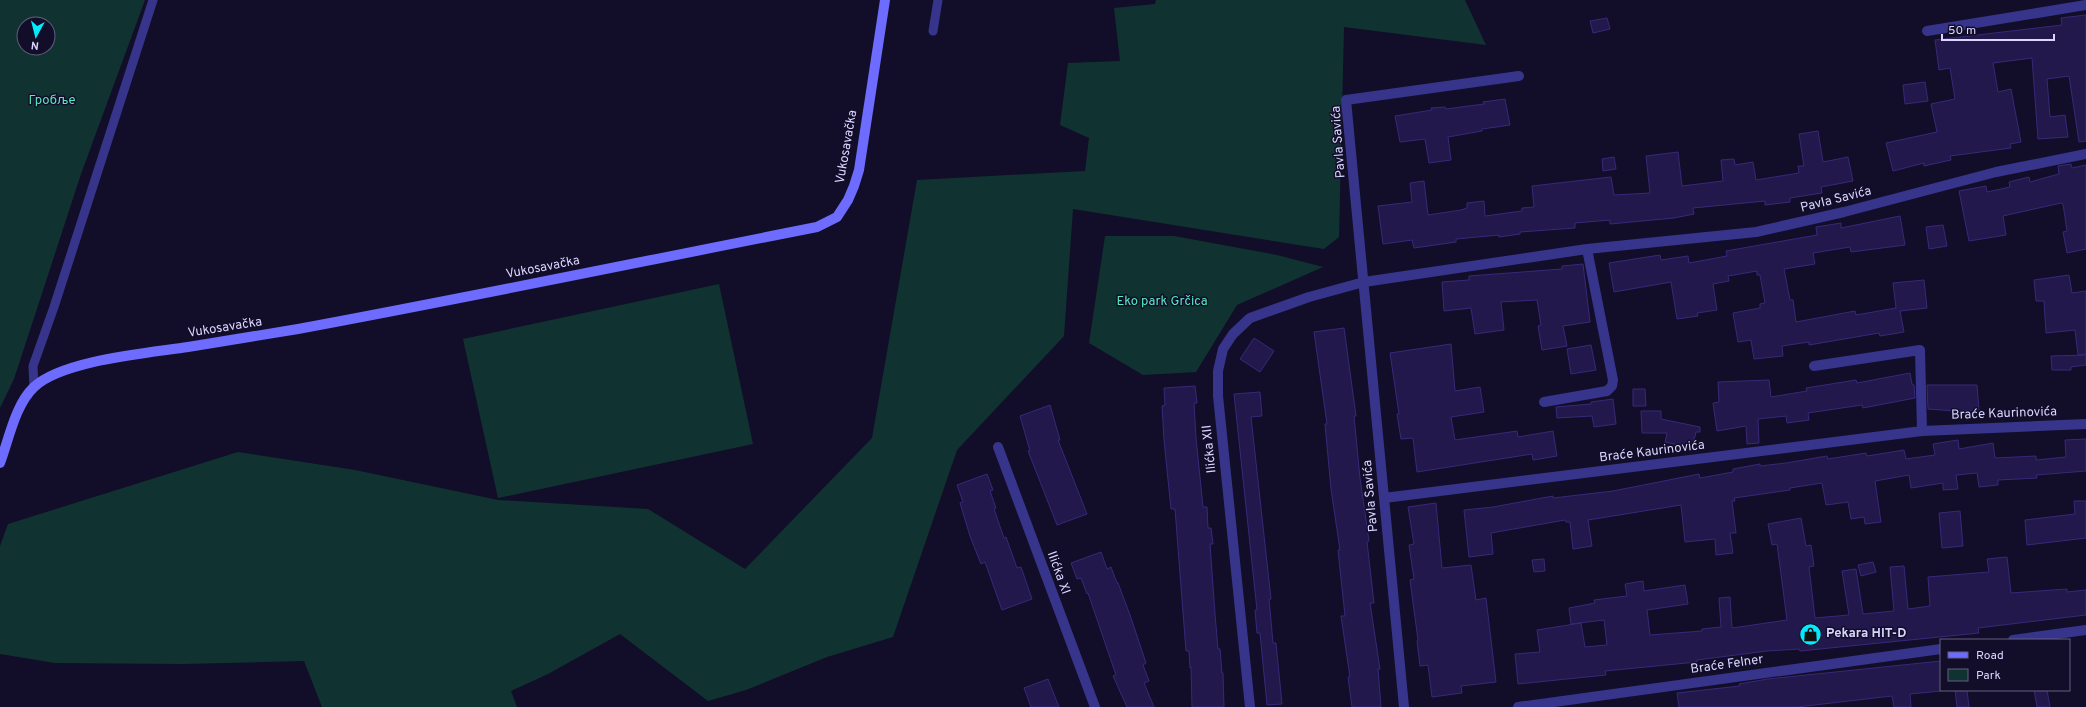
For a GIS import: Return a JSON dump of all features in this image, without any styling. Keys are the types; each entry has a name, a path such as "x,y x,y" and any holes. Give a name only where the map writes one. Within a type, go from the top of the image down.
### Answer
{"street":[{"name":"Vukosavačka","path":"34,387 55,375 77,367 123,357 256,336 380,314 817,227 837,217 848,200 854,186 858,170 885,0"},
{"path":"1927,31 2086,5"},
{"name":"Pavla Savića","path":"1404,707 1346,100 1519,76"},
{"name":"Pavla Savića","path":"1364,282 1588,249 1756,232 1844,212 1996,172 2086,154"},
{"path":"1544,402 1607,391 1613,383 1588,249"},
{"name":"Ilićka XII","path":"1250,707 1218,396 1218,371 1223,349 1233,334 1250,318 1309,298 1364,282"},
{"path":"1814,366 1920,350 1922,431"},
{"path":"0,463 20,406 34,387"},
{"name":"Braće Kaurinovića","path":"1384,498 1922,431 2086,424"},
{"name":"Ilićka XI","path":"998,447 1096,707"},
{"path":"2020,639 2086,630"},
{"name":"Braće Felner","path":"1518,707 1940,649"}],"lane":[{"path":"34,387 33,366 54,307 153,0"},
{"path":"933,31 938,0"}],"green space":[{"name":"Гробље","path":"0,0 145,0 81,174 14,379 0,408"},
{"path":"1156,0 1465,0 1486,45 1344,27 1339,237 1324,249 1073,209 1064,336 957,450 893,637 827,657 746,690 708,701 620,634 548,674 511,691 517,707 322,707 304,661 183,664 55,663 0,654 0,546 8,524 238,452 355,470 498,500 648,509 745,569 872,438 917,180 1085,171 1089,138 1060,125 1068,63 1120,61 1114,8 1155,4"},
{"name":"Eko park Grčica","path":"1105,236 1174,236 1277,255 1323,267 1237,305 1196,372 1143,375 1089,343"},
{"path":"719,284 753,444 498,498 463,339"}],"building":[{"path":"2086,15 2086,141 2079,142 2069,76 2047,79 2050,117 2065,115 2068,137 2038,139 2032,58 1993,63 1998,92 2011,89 2021,142 2010,144 2011,148 1950,156 1951,160 1924,166 1924,163 1893,171 1886,143 1937,132 1931,104 1955,99 1950,68 1939,70 1935,40 2062,25 2061,18"},
{"path":"1607,18 1610,29 1593,33 1590,21"},
{"path":"1925,82 1928,101 1905,104 1903,85"},
{"path":"1505,99 1510,125 1482,129 1482,131 1448,137 1451,160 1429,163 1425,139 1400,142 1395,116 1432,110 1431,108 1445,107 1446,109 1484,104 1483,102"},
{"path":"1818,131 1823,162 1848,157 1853,181 1821,187 1822,193 1790,198 1790,202 1765,205 1765,201 1693,208 1694,214 1674,218 1610,224 1610,220 1575,223 1575,228 1520,232 1520,234 1499,237 1499,235 1456,239 1456,242 1414,248 1412,240 1383,244 1378,206 1412,202 1410,183 1424,181 1428,215 1461,210 1467,208 1467,203 1484,201 1485,216 1522,211 1522,208 1534,207 1532,186 1611,177 1614,195 1650,193 1646,156 1678,152 1682,186 1723,181 1721,160 1734,159 1735,165 1753,162 1756,180 1799,173 1798,166 1804,166 1799,134"},
{"path":"1614,157 1616,169 1603,171 1602,159"},
{"path":"2071,164 2072,168 2086,165 2086,249 2067,253 2063,232 2067,231 2063,204 2061,203 2003,216 2006,235 1969,241 1959,191 1986,186 1987,192 2010,187 2009,182 2029,177 2030,182 2059,174 2058,166"},
{"path":"1900,216 1905,245 1851,252 1850,247 1813,253 1815,264 1784,269 1790,300 1793,300 1796,322 1855,311 1856,315 1896,308 1893,283 1924,280 1927,308 1900,311 1904,332 1880,336 1879,333 1809,345 1809,342 1782,346 1783,356 1754,359 1751,340 1738,342 1733,313 1760,308 1760,304 1765,303 1760,275 1757,275 1757,271 1728,276 1729,281 1713,284 1717,310 1697,313 1698,316 1677,319 1671,282 1614,292 1609,263 1660,255 1661,260 1688,256 1689,263 1727,256 1726,251 1817,235 1816,227 1841,223 1841,228"},
{"path":"1943,225 1947,246 1929,249 1926,227"},
{"path":"1583,264 1590,322 1563,326 1567,346 1542,350 1538,326 1541,325 1537,300 1501,302 1504,330 1475,334 1471,308 1444,311 1442,282 1469,280 1469,276 1562,269 1562,266"},
{"path":"2069,275 2072,293 2086,291 2086,354 2078,355 2075,330 2046,333 2044,301 2036,301 2034,280"},
{"path":"1344,328 1356,416 1354,416 1360,478 1369,541 1367,542 1374,603 1370,603 1380,669 1378,669 1381,707 1352,707 1348,677 1350,677 1341,616 1345,616 1338,550 1340,550 1331,489 1325,424 1327,424 1314,332"},
{"path":"1254,338 1274,351 1260,372 1240,359"},
{"path":"1451,344 1455,391 1480,387 1484,412 1451,417 1455,440 1517,431 1518,437 1553,431 1557,456 1533,460 1532,454 1417,472 1413,438 1401,439 1390,353"},
{"path":"1591,345 1596,370 1571,374 1567,349"},
{"path":"2086,355 2086,365 2071,367 2071,370 2052,370 2051,356"},
{"path":"1910,373 1912,384 1914,385 1915,398 1863,408 1862,405 1808,413 1809,420 1787,423 1786,416 1758,419 1759,443 1747,444 1746,426 1717,431 1713,403 1719,402 1718,382 1769,380 1771,397 1807,391 1806,388 1856,380 1857,383"},
{"path":"1927,385 1977,385 1979,410 1955,411 1928,409"},
{"path":"1195,386 1197,403 1194,403 1196,438 1203,507 1207,507 1208,528 1211,528 1213,544 1210,544 1218,649 1220,649 1223,673 1224,707 1192,707 1191,667 1190,668 1189,651 1186,651 1175,509 1171,509 1164,440 1162,406 1165,405 1164,388"},
{"path":"1633,389 1645,389 1646,406 1633,406"},
{"path":"1260,392 1262,416 1251,417 1271,599 1269,599 1273,643 1276,643 1282,704 1267,705 1260,633 1257,633 1255,610 1257,610 1234,394"},
{"path":"1613,399 1616,424 1594,427 1592,416 1557,418 1556,407 1591,404 1591,402"},
{"path":"1050,405 1060,440 1058,440 1087,514 1057,525 1028,451 1030,451 1020,416"},
{"path":"1641,411 1661,411 1661,419 1700,427 1700,432 1696,432 1692,448 1665,442 1667,433 1642,433"},
{"path":"2086,439 2086,471 2036,475 2037,478 1998,480 1998,485 1979,487 1977,473 1956,475 1958,489 1943,490 1943,483 1911,488 1909,475 1875,481 1881,522 1865,524 1864,517 1851,519 1848,502 1826,505 1822,483 1790,488 1790,490 1734,498 1735,501 1732,501 1736,533 1730,533 1733,553 1716,555 1715,539 1685,542 1681,505 1588,520 1592,546 1573,549 1570,522 1566,522 1565,520 1491,533 1493,554 1469,557 1464,510 1493,507 1553,496 1553,498 1613,491 1699,474 1700,478 1733,472 1733,469 1760,464 1760,466 1786,463 1827,456 1828,459 1866,453 1867,456 1904,450 1906,459 1935,455 1933,444 1958,440 1959,449 1993,443 1995,458 2036,456 2036,460 2066,457 2065,440"},
{"path":"987,474 993,490 990,491 996,508 994,509 1004,538 1006,537 1017,568 1021,567 1032,599 1002,610 985,562 981,564 970,536 960,503 963,502 957,485"},
{"path":"2074,501 2086,501 2086,538 2027,545 2025,520 2075,514"},
{"path":"1436,503 1442,568 1471,565 1476,600 1486,598 1496,682 1461,686 1462,693 1432,697 1428,665 1420,666 1410,580 1414,579 1409,545 1414,544 1408,507"},
{"path":"1960,511 1963,546 1942,548 1939,513"},
{"path":"1801,518 1806,546 1811,545 1814,566 1809,567 1815,618 1849,615 1842,571 1856,569 1863,614 1894,611 1890,567 1904,566 1908,609 1930,606 1928,577 1989,572 1987,559 2007,557 2011,593 2067,589 2067,592 2086,590 2086,615 1978,628 1979,633 1800,651 1799,649 1767,651 1697,660 1697,662 1605,671 1606,675 1518,684 1515,654 1540,652 1537,630 1581,623 1585,647 1607,645 1604,620 1571,624 1569,608 1595,603 1594,600 1627,596 1625,584 1643,581 1644,591 1685,585 1688,604 1647,610 1650,635 1702,631 1702,629 1721,627 1719,598 1730,597 1732,628 1787,620 1777,544 1772,545 1768,524"},
{"path":"1101,552 1107,569 1111,567 1130,615 1146,663 1143,665 1149,681 1144,683 1154,707 1127,707 1113,676 1116,675 1088,593 1087,594 1081,578 1077,579 1071,563"},
{"path":"1544,559 1545,571 1534,572 1532,560"},
{"path":"1873,562 1876,572 1861,576 1858,565"},
{"path":"1940,661 1941,691 1910,694 1911,707 1894,707 1892,696 1797,707 1679,707 1677,693 1740,686 1739,684 1768,679"},
{"path":"1048,679 1059,707 1031,707 1024,688"},
{"path":"1955,691 1967,691 1969,707 1957,707"},
{"path":"2034,691 2047,691 2050,707 2037,707"}],"place":[{"name":"Pekara HIT-D","path":"1811,634"}]}
